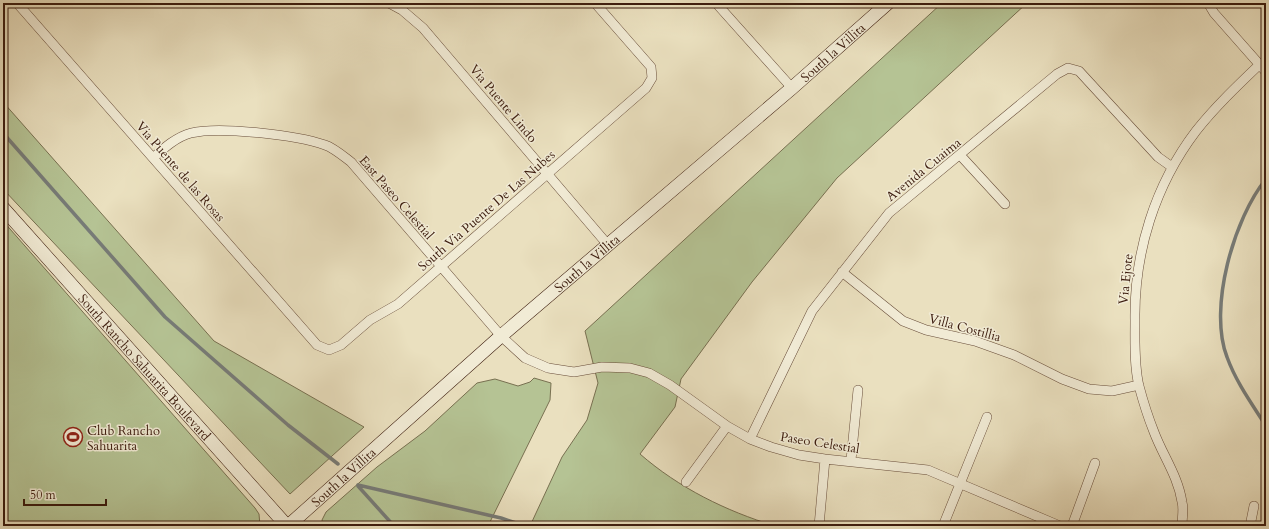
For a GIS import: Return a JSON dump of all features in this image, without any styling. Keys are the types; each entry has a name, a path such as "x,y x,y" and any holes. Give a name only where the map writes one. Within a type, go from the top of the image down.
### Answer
{"street":[{"name":"Via Puente de las Rosas","path":"17,3 317,345 329,350"},
{"name":"Via Puente Lindo","path":"389,3 423,28 608,245"},
{"name":"South Via Puente De Las Nubes","path":"329,350 341,345 370,320 398,304 646,88 652,78 651,67 595,3"},
{"path":"716,3 792,88"},
{"name":"South la Villita","path":"287,526 502,336 792,88 888,3"},
{"path":"1208,3 1214,13 1266,72"},
{"name":"Via Ejote","path":"1182,526 1183,503 1176,477 1154,432 1139,385 1135,343 1134,296 1141,246 1156,204 1172,167 1196,131 1221,102 1259,65"},
{"name":"Avenida Cuaima","path":"750,439 812,310 890,213 1057,74 1068,68 1079,71 1090,81 1158,157 1172,167"},
{"name":"East Paseo Celestial","path":"153,158 171,142 190,133 220,130 303,139 327,146 351,162 502,336"},
{"path":"960,155 1005,204"},
{"name":"South Rancho Sahuarita Boulevard","path":"3,208 287,526"},
{"name":"Villa Costillia","path":"842,272 903,321 926,330 975,341 1014,354 1062,379 1089,389 1112,391 1139,385"},
{"name":"Paseo Celestial","path":"502,336 525,358 548,368 574,372 602,367 630,368 649,373 670,385 727,426 750,439 792,453 826,459 851,460 928,470 1060,526"},
{"path":"851,460 858,390"},
{"path":"943,526 987,416"},
{"path":"686,482 727,426"},
{"path":"819,526 826,459"},
{"path":"1072,526 1095,463"},
{"path":"1250,526 1254,506"}],"green space":[{"path":"942,3 1027,3 837,178 752,282 681,379 675,407 640,454 687,488 721,506 775,526 530,526 562,457 587,420 598,383 585,331"},
{"path":"3,102 214,341 364,427 290,494 3,189"},
{"name":"Club Rancho Sahuarita","path":"3,221 255,508 259,514 260,526 3,526"},
{"path":"534,378 551,383 550,400 488,526 323,526 322,520 326,512 377,467 425,431 477,383 495,379 518,386 530,382"}],"waterway":[{"path":"3,133 165,317 288,425 338,464"},
{"path":"1266,179 1254,196 1244,216 1235,240 1227,264 1221,314 1222,337 1227,357 1245,393 1266,426"},
{"path":"358,485 501,518 525,526"},
{"path":"358,486 394,526"}],"place":[{"name":"Club Rancho Sahuarita","path":"73,437"}]}
